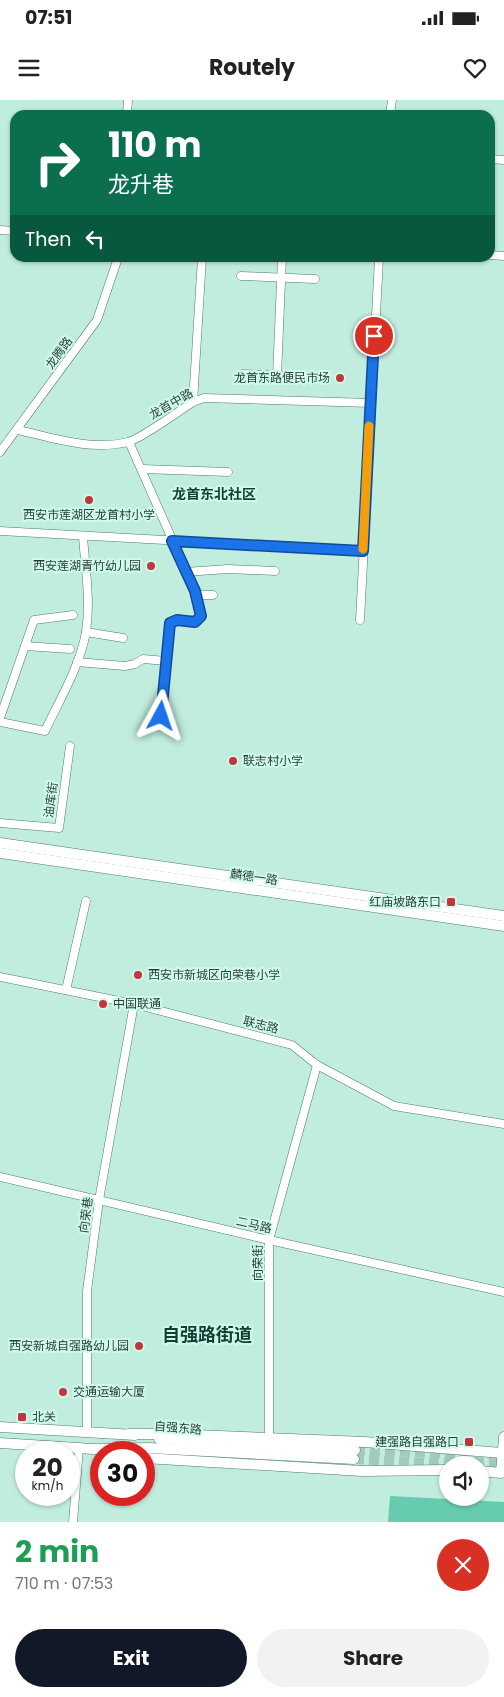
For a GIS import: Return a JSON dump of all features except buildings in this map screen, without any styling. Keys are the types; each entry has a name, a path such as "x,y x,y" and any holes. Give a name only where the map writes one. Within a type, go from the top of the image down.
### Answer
{"main road":[{"name":"麟德一路","path":"0,843 504,916"},
{"name":"麟德一路","path":"0,853 504,926"},
{"name":"自强东路","path":"0,1427 129,1434 172,1441 355,1454 155,1448"},
{"path":"129,1434 365,1442 503,1454"},
{"path":"489,1472 503,1473 504,1437"},
{"name":"自强东路","path":"0,1443 15,1444"},
{"path":"155,1459 362,1471 439,1470"}],"street":[{"name":"龙腾路","path":"0,452 97,320 117,262"},
{"path":"193,402 202,262"},
{"path":"277,376 282,262"},
{"path":"360,620 379,262"},
{"path":"241,276 315,279"},
{"path":"244,374 306,377"},
{"name":"龙首中路","path":"18,430 82,445 129,442 193,402 204,398 370,403"},
{"path":"129,442 196,595 201,616 195,622 177,620 170,623 161,716"},
{"path":"142,469 228,472"},
{"path":"0,531 363,551"},
{"path":"73,615 35,619 0,720 45,731 77,662 86,632 88,601 83,536"},
{"path":"186,572 228,569 275,571"},
{"path":"196,595 213,595"},
{"path":"86,632 123,638"},
{"path":"25,646 70,649"},
{"path":"77,662 125,666 147,659 166,661"},
{"name":"油库街","path":"0,823 58,828 70,746"},
{"path":"66,990 86,901"},
{"name":"联志路","path":"0,976 134,1004 292,1045 317,1065 394,1106 504,1124"},
{"name":"向荣巷","path":"87,1432 87,1292 99,1200 134,1004"},
{"name":"向荣街","path":"268,1438 269,1240 317,1065"},
{"name":"二马路","path":"0,1176 269,1240 504,1292"},
{"path":"73,1522 74,1506"}],"green space":[{"path":"390,1496 439,1499 439,1506 489,1506 489,1501 504,1502 504,1522 388,1522"}],"tunnel":[{"path":"355,1450 468,1454"},
{"path":"354,1459 429,1463 504,1462"}],"slow traffic":[{"path":"363,549 369,426"}],"place":[{"name":"龙首东路便民市场","path":"340,378"},
{"name":"西安市莲湖区龙首村小学","path":"89,500"},
{"name":"西安莲湖青竹幼儿园","path":"151,566"},
{"name":"联志村小学","path":"233,761"},
{"name":"红庙坡路东口","path":"451,902"},
{"name":"西安市新城区向荣巷小学","path":"138,975"},
{"name":"中国联通","path":"103,1004"},
{"name":"西安新城自强路幼儿园","path":"139,1346"},
{"name":"交通运输大厦","path":"63,1392"},
{"name":"北关","path":"22,1417"},
{"name":"建强路自强路口","path":"469,1442"}],"district":[{"name":"龙首东北社区","path":"214,494"},
{"name":"自强路街道","path":"207,1335"}],"route":[{"path":"161,716 170,623 177,620 195,622 201,616 195,591 172,541 363,551 374,336"}]}
